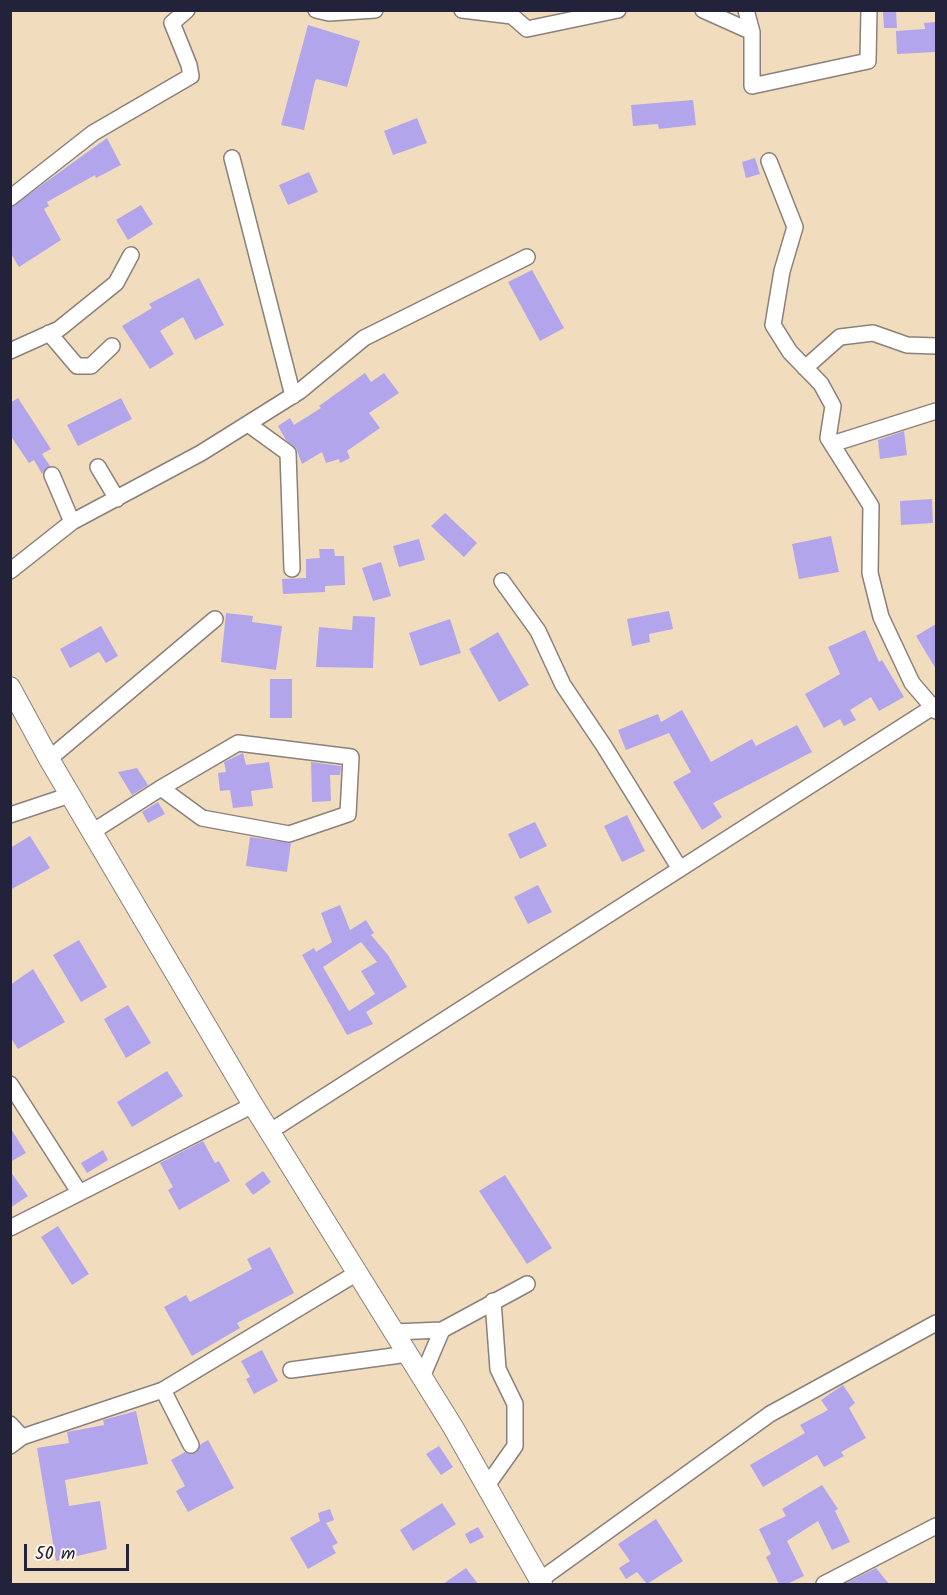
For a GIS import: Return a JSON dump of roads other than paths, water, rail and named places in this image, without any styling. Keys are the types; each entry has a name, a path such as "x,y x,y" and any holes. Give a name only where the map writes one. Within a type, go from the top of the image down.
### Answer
{"main road":[{"path":"10,687 49,759 253,1105 422,1377 541,1582"}],"street":[{"path":"10,198 93,133 190,76 189,65 168,17 187,10"},
{"path":"316,10 329,13 375,10"},
{"path":"462,10 512,16 526,29 618,10"},
{"path":"703,10 752,32"},
{"path":"746,10 752,32 752,86 868,61 869,10"},
{"path":"232,158 293,396"},
{"path":"270,1132 935,708 912,684 881,617 870,573 871,506 828,438 833,406 821,384 790,352 772,325 782,271 795,227 769,161"},
{"path":"10,351 59,329 116,283 131,255"},
{"path":"10,571 72,522 201,453 293,396 364,338 527,257"},
{"path":"49,333 77,366 91,366 112,346"},
{"path":"805,368 840,337 873,333 907,345 936,346"},
{"path":"832,444 936,411"},
{"path":"248,424 288,453 292,569"},
{"path":"98,467 117,498"},
{"path":"52,475 72,522"},
{"path":"502,581 538,632 563,685 604,746 680,869"},
{"path":"49,759 215,619"},
{"path":"92,832 161,788 238,743 351,757 348,814 289,834 202,818 161,788"},
{"path":"10,815 70,795"},
{"path":"10,1084 79,1192"},
{"path":"10,1228 253,1105"},
{"path":"10,1424 16,1442 164,1390 357,1274"},
{"path":"394,1332 442,1330 526,1284"},
{"path":"486,1487 515,1446 515,1404 498,1369 493,1301"},
{"path":"541,1582 770,1414 936,1323"},
{"path":"422,1377 442,1330"},
{"path":"291,1370 408,1354"},
{"path":"164,1390 191,1445"},
{"path":"824,1584 936,1526"}]}
